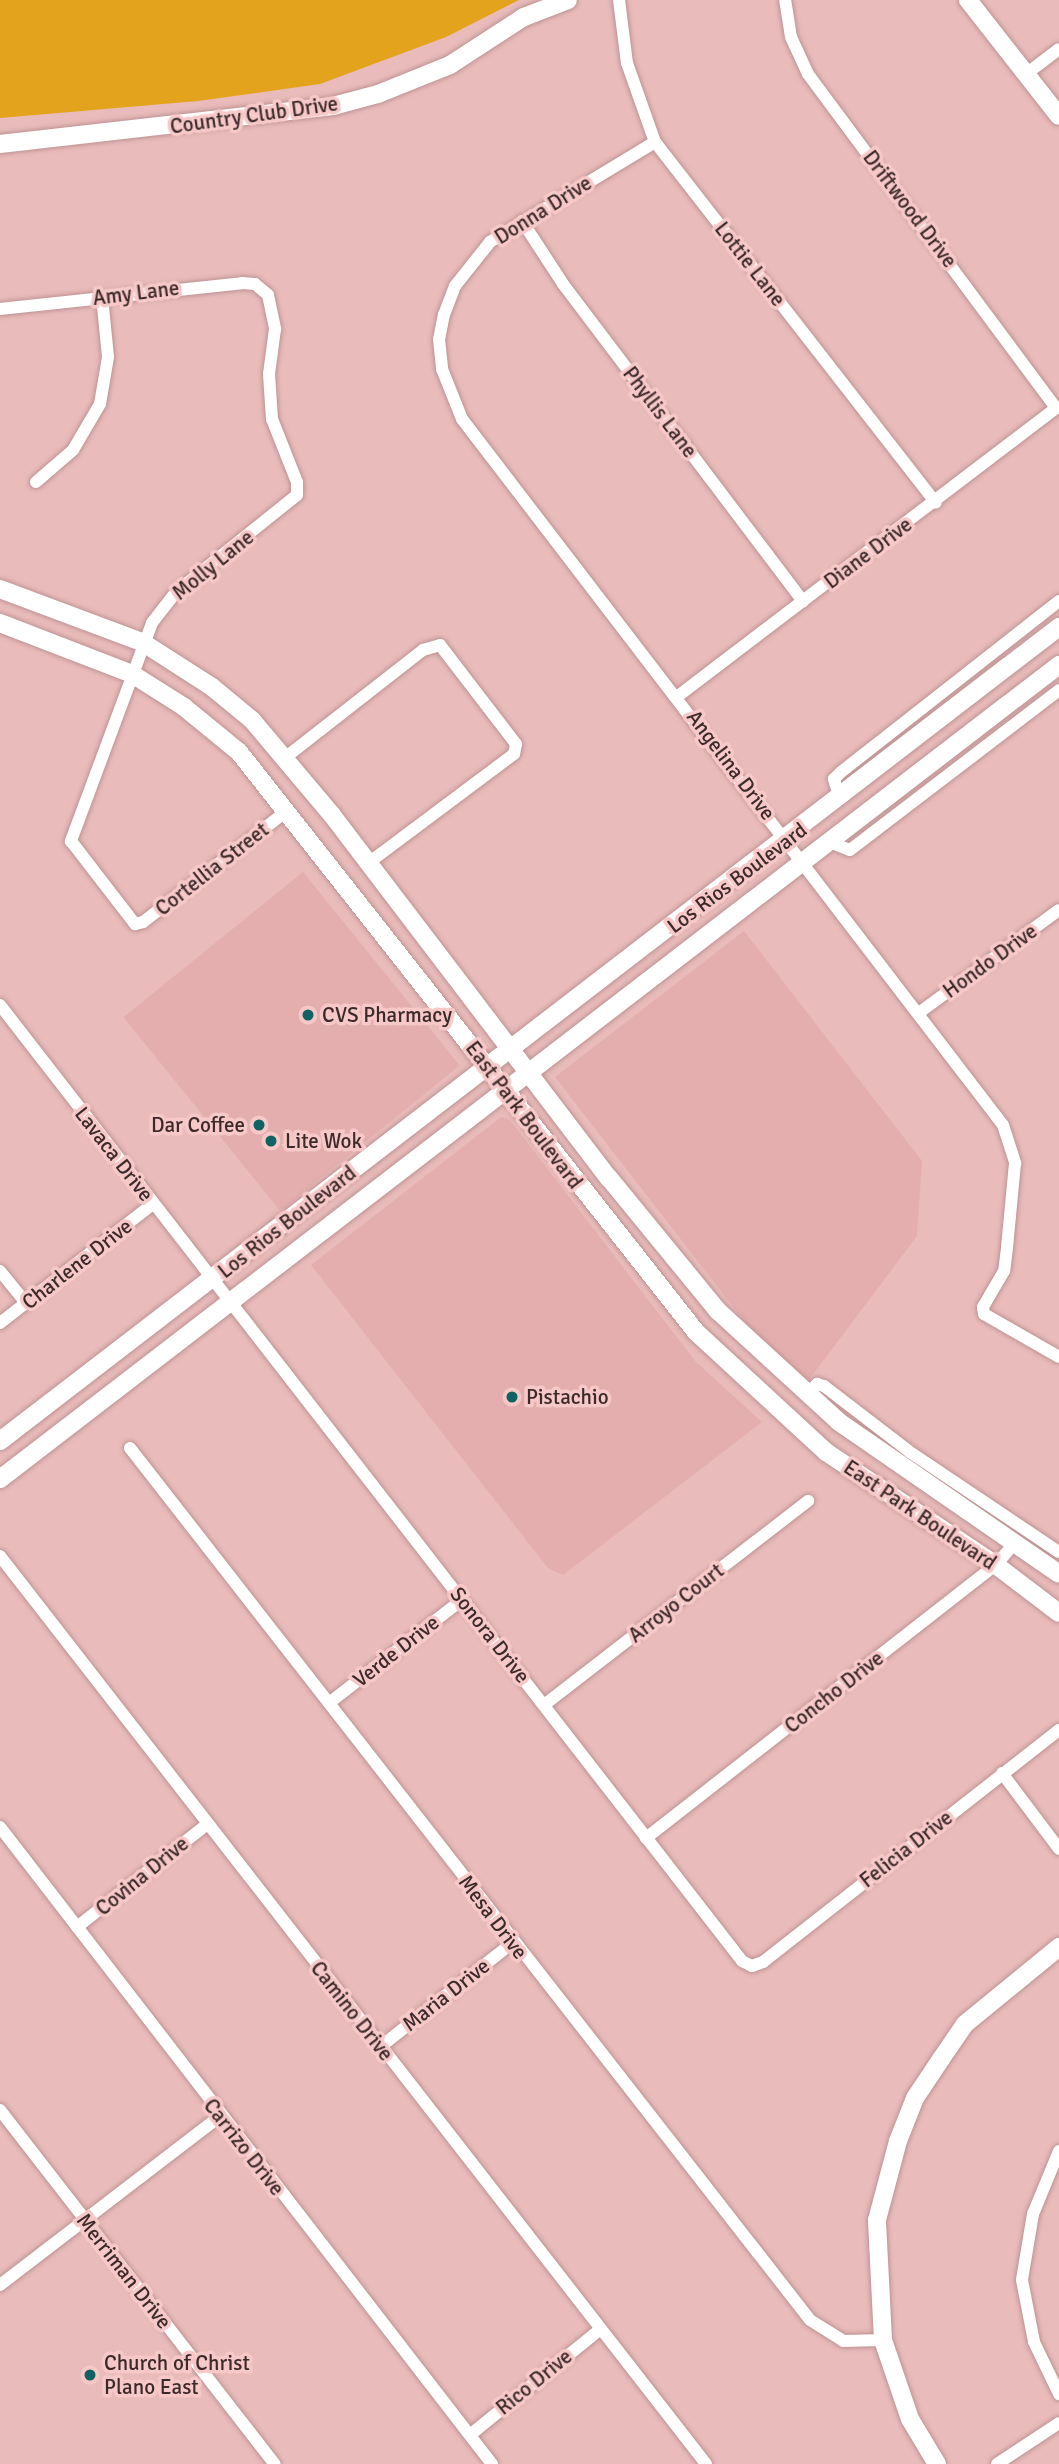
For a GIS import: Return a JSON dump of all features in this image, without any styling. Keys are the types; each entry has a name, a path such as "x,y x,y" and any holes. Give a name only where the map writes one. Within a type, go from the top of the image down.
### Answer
{"main road":[{"name":"Country Club Drive","path":"0,144 333,106 377,94 450,65 524,17 568,0"},
{"path":"968,0 1059,116"},
{"name":"East Park Boulevard","path":"0,589 142,642 212,687 286,757 530,1074 718,1311 806,1395 913,1475 1016,1541 1059,1574"},
{"name":"East Park Boulevard","path":"0,623 132,674 184,707 231,745 345,881 487,1067 696,1332 826,1452 996,1565 1059,1613"},
{"name":"Los Rios Boulevard","path":"0,1441 840,799 1059,627"},
{"name":"Los Rios Boulevard","path":"0,1479 231,1300 507,1092 1059,665"},
{"path":"345,881 367,863"},
{"path":"667,931 680,956"},
{"path":"327,1192 345,1215"},
{"path":"696,1332 718,1311"},
{"path":"937,2464 910,2419 883,2340 877,2221 915,2098 965,2024 1059,1947"}],"street":[{"name":"Lottie Lane","path":"620,0 627,63 655,142 936,503"},
{"name":"Driftwood Drive","path":"785,0 791,37 808,74 1056,408"},
{"path":"1026,74 1059,49"},
{"name":"Donna Drive","path":"439,339 455,286 470,263 490,242 655,142"},
{"name":"Phyllis Lane","path":"522,221 563,284 803,601"},
{"name":"Amy Lane","path":"0,309 242,283 255,284 268,295"},
{"name":"Molly Lane","path":"135,924 71,841 142,642 176,592 297,495 297,482 272,419 269,374 275,329 268,295"},
{"path":"36,482 73,450 100,404 108,357 102,297"},
{"name":"Angelina Drive","path":"439,339 442,369 462,419 678,696 1003,1125 1016,1163 1004,1271 983,1307 984,1314 1059,1357"},
{"name":"Diane Drive","path":"678,696 936,503 1056,408"},
{"path":"840,799 834,779 841,772 1059,601"},
{"path":"286,757 423,650 439,645 508,733 516,744 514,754 367,863"},
{"name":"Los Rios Boulevard","path":"829,842 850,850 1059,690"},
{"name":"Cortellia Street","path":"135,924 143,922 288,810"},
{"name":"Hondo Drive","path":"920,1012 1058,914"},
{"name":"Lavaca Drive","path":"0,1005 153,1204 231,1300"},
{"name":"Charlene Drive","path":"0,1322 153,1204"},
{"path":"0,1271 26,1303"},
{"name":"Sonora Drive","path":"231,1300 741,1961 752,1966"},
{"path":"806,1395 817,1384 824,1386 910,1452 1059,1552"},
{"name":"Mesa Drive","path":"130,1448 512,1943 810,2320 843,2342 883,2340"},
{"name":"Arroyo Court","path":"544,1705 808,1501"},
{"name":"Concho Drive","path":"646,1838 996,1565 1016,1541"},
{"name":"Camino Drive","path":"0,1556 206,1825 706,2464"},
{"name":"Verde Drive","path":"329,1703 462,1600"},
{"name":"Felicia Drive","path":"752,1966 763,1962 1059,1730"},
{"path":"1002,1773 1059,1849"},
{"name":"Covina Drive","path":"78,1927 206,1825"},
{"name":"Carrizo Drive","path":"0,1827 220,2116 492,2464"},
{"name":"Maria Drive","path":"380,2047 512,1943"},
{"name":"Merriman Drive","path":"0,2110 275,2464"},
{"path":"0,2286 220,2116"},
{"path":"1059,2151 1033,2214 1023,2280 1034,2342 1059,2393"},
{"name":"Rico Drive","path":"470,2435 599,2330"},
{"path":"997,2464 1059,2423"}],"shaded area":[{"path":"0,0 519,0 446,37 320,84 198,101 0,118"},
{"path":"303,872 460,1066 280,1211 123,1017"},
{"path":"744,931 922,1161 917,1236 808,1381 751,1330 555,1077"},
{"path":"501,1117 510,1120 696,1362 762,1422 563,1575 548,1568 311,1265"}],"place":[{"name":"CVS Pharmacy","path":"308,1015"},
{"name":"Dar Coffee","path":"259,1125"},
{"name":"Lite Wok","path":"271,1141"},
{"name":"Pistachio","path":"512,1397"},
{"name":"Church of Christ Plano East","path":"90,2375"}]}
